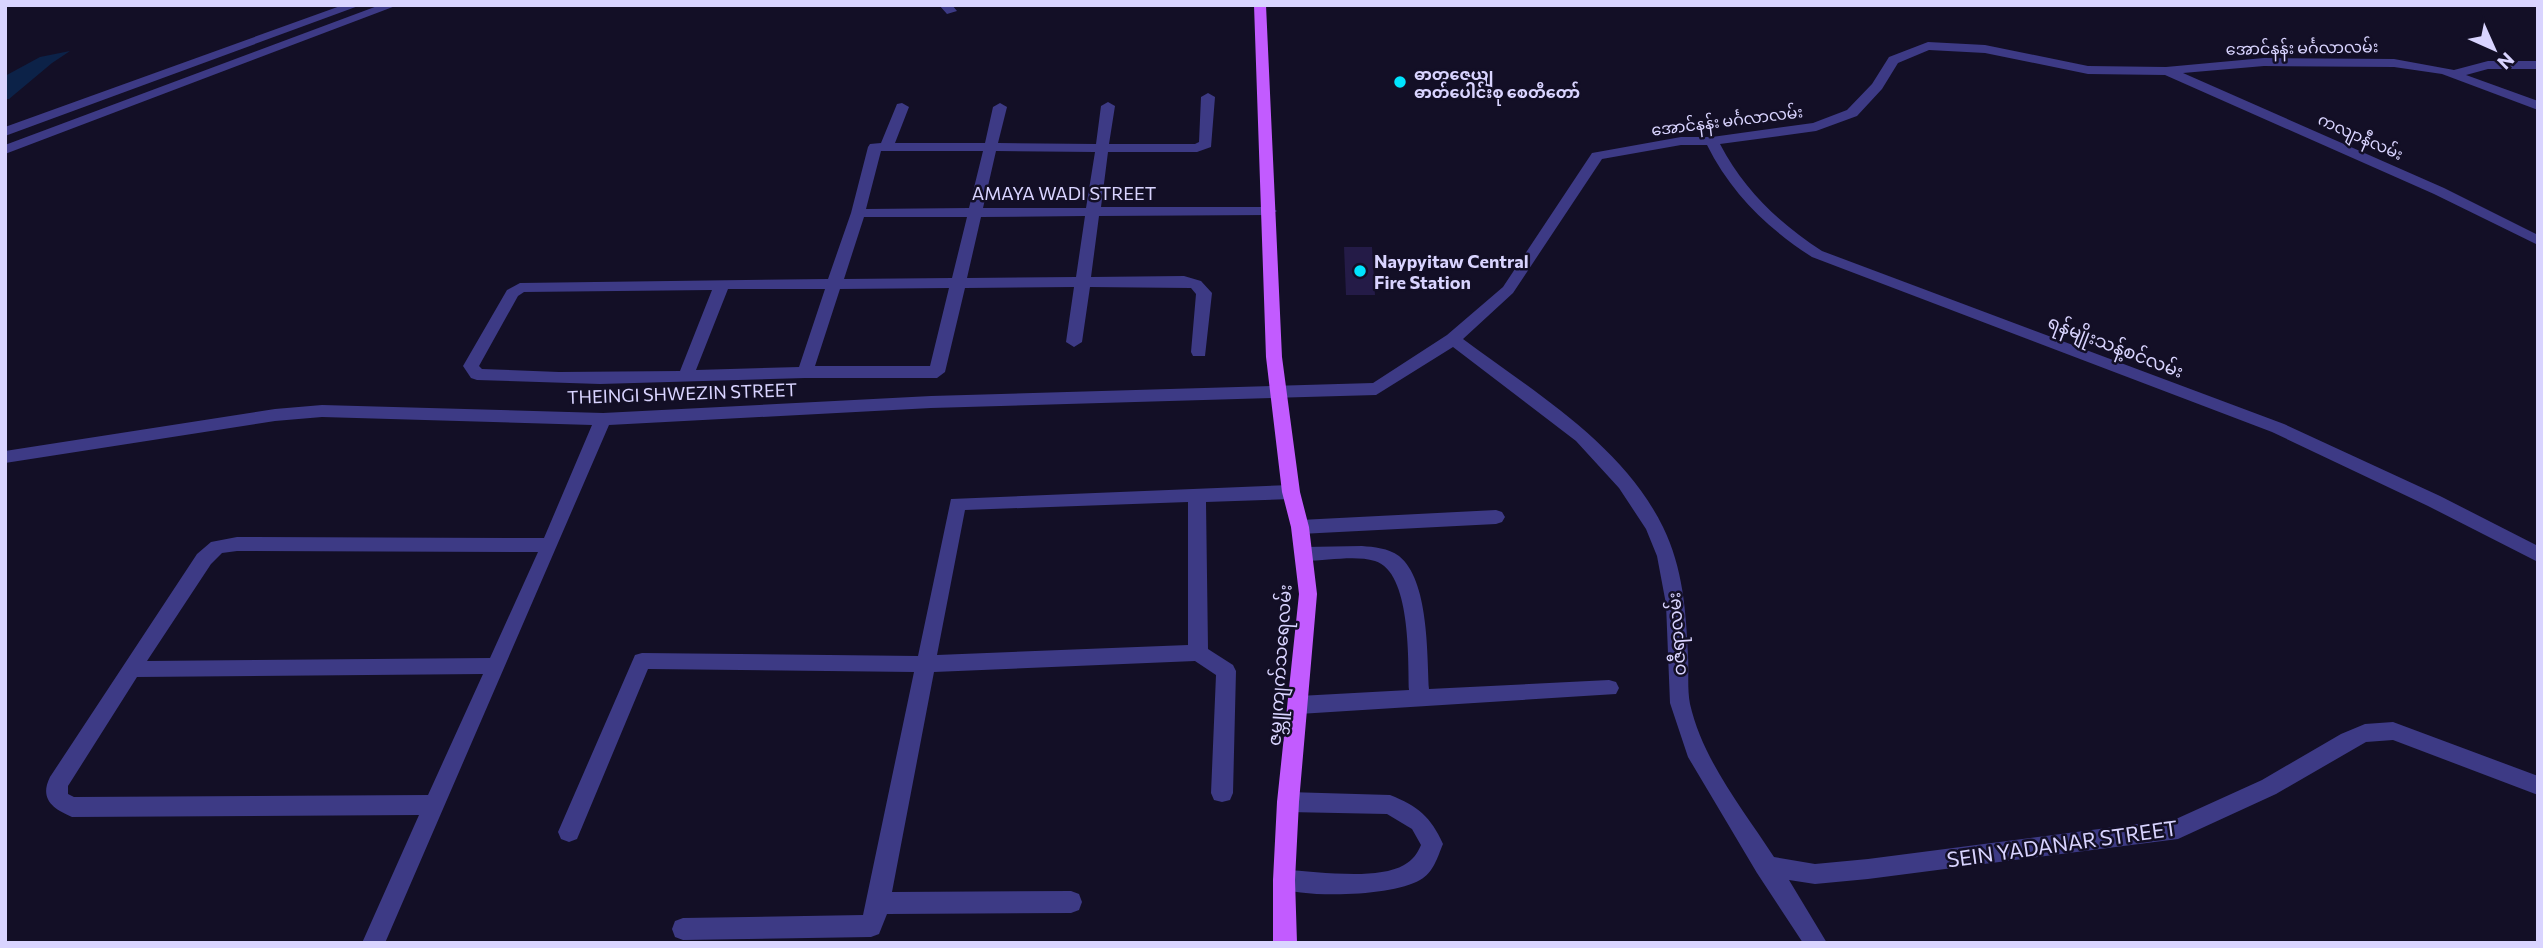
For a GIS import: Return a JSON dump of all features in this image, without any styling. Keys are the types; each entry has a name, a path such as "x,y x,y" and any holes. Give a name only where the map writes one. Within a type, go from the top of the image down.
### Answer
{"main road":[{"name":"ဇမ္ဘူကျက်သရေလမ်း","path":"1260,5 1274,357 1291,492 1305,554 1308,594 1288,802 1284,880 1285,943"}],"street":[{"path":"5,132 355,5"},
{"path":"5,150 392,5"},
{"name":"အောင်နန်း မင်္ဂလာလမ်း","path":"1278,392 1376,389 1453,339 1508,290 1597,156 1681,141 1712,141 1816,127 1852,113 1877,86 1893,60 1928,46 1985,49 2088,71 2166,71 2264,62 2381,63 2454,75 2538,106"},
{"path":"2454,75 2488,65 2538,65"},
{"name":"ကလျာနီလမ်း","path":"2166,71 2439,191 2538,242"},
{"path":"804,372 858,213 875,147 1104,149 1202,146 1206,144 1208,97"},
{"path":"1074,342 1095,213 1108,106"},
{"path":"886,148 902,107"},
{"path":"931,402 1000,107"},
{"name":"ရန်မျိုးသန့်စင်လမ်း","path":"1712,141 1723,166 1760,210 1780,229 1817,254 2278,428 2434,501 2538,555"},
{"name":"AMAYA WADI STREET","path":"858,213 1270,211"},
{"path":"937,372 509,377 477,374 471,366 512,293 520,288 722,284 1184,281 1196,284 1204,293 1199,352"},
{"path":"686,376 722,284"},
{"name":"ဝဇီရာလမ်း","path":"1453,339 1582,437 1625,483 1654,527 1666,556 1676,604 1681,703 1698,757 1816,943"},
{"name":"THEINGI SHWEZIN STREET","path":"5,457 275,415 322,411 603,419 931,402 1278,392"},
{"path":"373,943 550,545 603,419"},
{"path":"683,929 871,926 879,903 957,504 1291,492"},
{"path":"1197,496 1198,653"},
{"path":"1300,527 1496,517"},
{"path":"433,805 72,807 57,799 57,784 204,559 217,547 237,544 550,545"},
{"path":"1305,554 1381,555 1395,562 1403,574 1413,604 1419,698"},
{"path":"569,832 642,661 925,664 1198,653 1226,671 1222,793"},
{"path":"131,669 495,666"},
{"path":"1299,705 1609,688"},
{"name":"SEIN YADANAR STREET","path":"1765,866 1815,874 2178,829 2269,787 2348,740 2365,733 2393,731 2538,786"},
{"path":"1284,880 1386,881 1404,877 1423,864 1432,844 1420,822 1390,805 1288,802"},
{"path":"879,903 1071,902"}],"water":[{"path":"70,51 9,99 5,99 5,76 40,57"}],"building":[{"name":"Naypyitaw Central Fire Station","path":"1344,247 1372,247 1375,295 1346,295"}],"place":[{"name":"ဓာတုဇေယျ ဓာတ်ပေါင်းစု စေတီတော်","path":"1400,82"},
{"name":"Naypyitaw Central Fire Station","path":"1360,271"}]}
